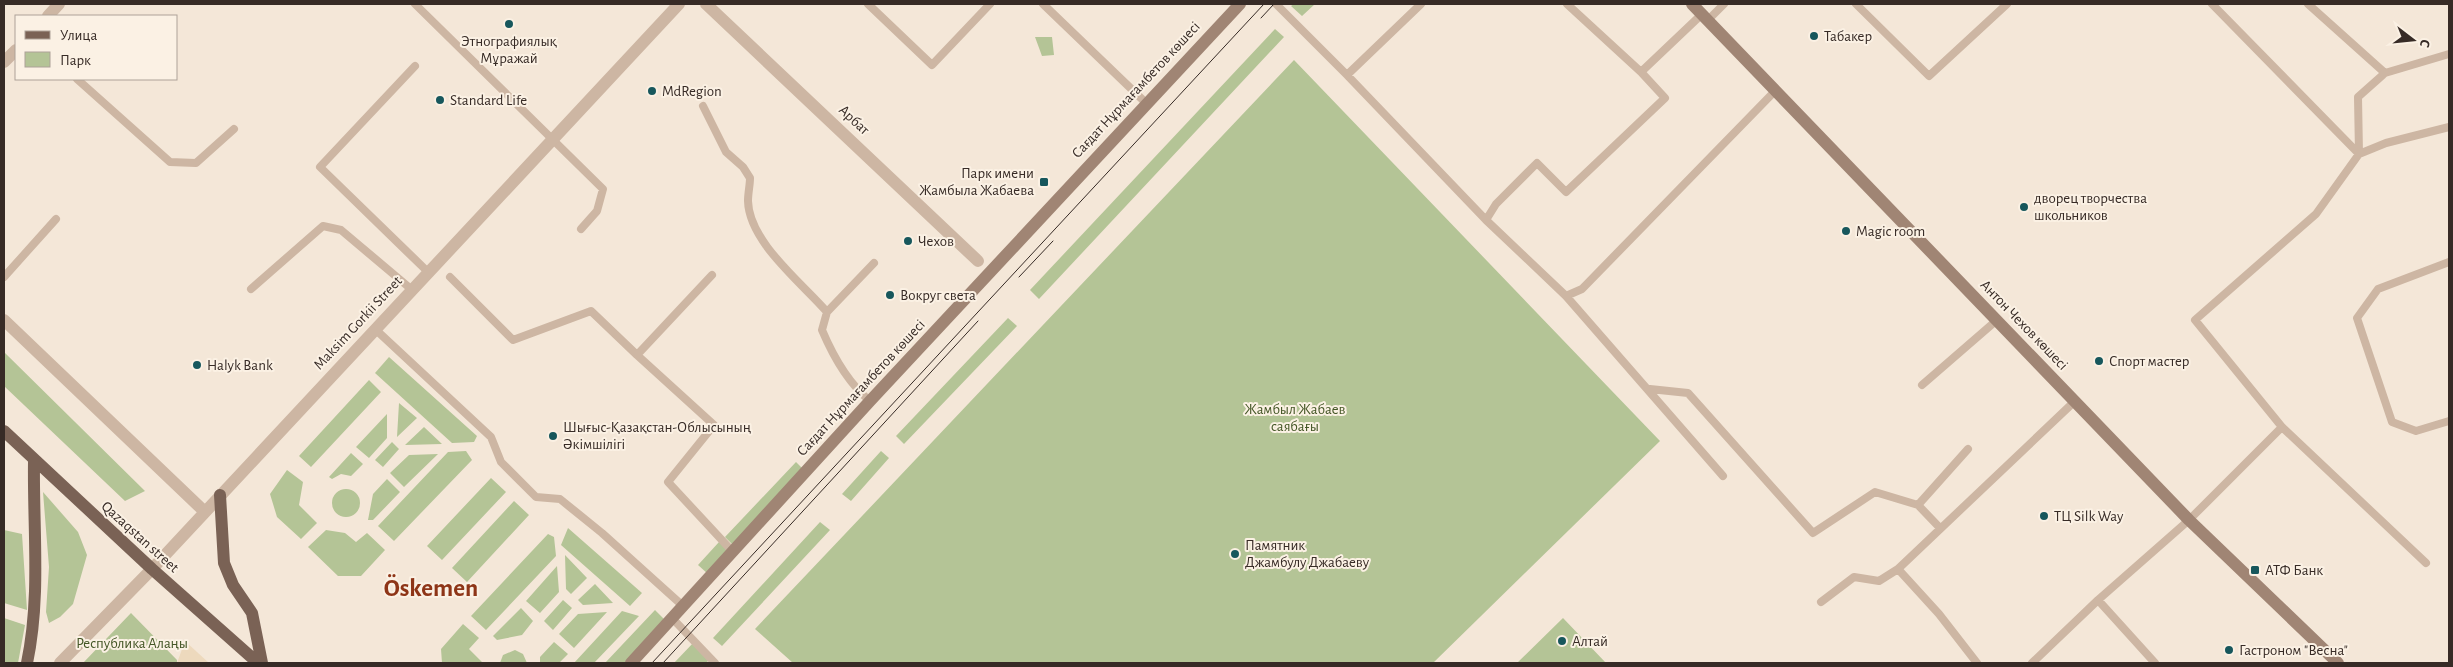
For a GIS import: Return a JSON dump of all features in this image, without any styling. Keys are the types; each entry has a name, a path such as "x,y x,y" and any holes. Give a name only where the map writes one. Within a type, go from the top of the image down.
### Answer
{"main road":[{"name":"Qazaqstan street","path":"4,431 34,462 152,569 260,663"},
{"path":"27,663 35,609 37,560 33,512 34,462"},
{"path":"220,495 224,563 233,585 252,613 260,663"}],"street":[{"path":"49,15 60,4"},
{"name":"Maksim Gorkii Street","path":"60,663 152,569 411,289 679,4"},
{"name":"Арбат","path":"706,4 978,261"},
{"name":"Сағдат Нұрмағамбетов көшесі","path":"631,663 1146,102 1240,4"},
{"name":"Антон Чехов көшесі","path":"1692,4 2189,520 2338,663"},
{"path":"4,62 15,51"},
{"path":"4,320 205,512"}],"lane":[{"path":"415,4 603,189 597,211 581,229"},
{"path":"868,4 932,65 990,4"},
{"path":"1043,4 1146,102"},
{"path":"1276,4 1486,220 1566,296 1650,389 1723,476"},
{"path":"1347,75 1420,4"},
{"path":"1486,220 1496,204 1537,164 1566,192 1665,98 1641,72 1567,4"},
{"path":"1641,72 1704,18 1724,4"},
{"path":"1856,4 1929,76 2007,4"},
{"path":"2212,4 2359,154"},
{"path":"2308,4 2385,74"},
{"path":"2359,154 2358,98 2385,74 2449,54"},
{"path":"415,66 320,167 428,272"},
{"path":"78,80 170,162 196,163 234,130"},
{"path":"1566,296 1582,289 1775,91"},
{"path":"703,106 726,152 742,167 750,178 748,202 756,229 768,249 827,312"},
{"path":"2426,563 2282,427 2195,320 2316,214 2359,154 2386,143 2449,127"},
{"path":"4,278 56,219"},
{"path":"251,289 323,226 341,230 411,289"},
{"path":"2449,262 2378,289 2357,318 2392,422 2416,431 2449,421"},
{"path":"870,401 858,391 830,349 822,330 827,312 874,264"},
{"path":"637,355 712,275"},
{"path":"450,277 513,340 591,311 714,425 668,482 733,552"},
{"path":"1922,385 1997,320"},
{"path":"375,329 491,437 502,462 536,497 560,499 602,533 683,606"},
{"path":"1650,389 1688,393 1813,533 1875,492 1918,505 1940,528"},
{"path":"1821,602 1854,577 1879,581 1898,569 2075,401"},
{"path":"2032,663 2098,600 2189,520 2282,427"},
{"path":"1918,505 1968,448"},
{"path":"1898,569 1939,614 1977,663"},
{"path":"2098,600 2155,663"},
{"path":"672,618 715,663"}],"green space":[{"path":"1294,4 1315,4 1302,16 1291,6"},
{"path":"1275,29 1284,37 1039,299 1030,290"},
{"path":"1035,37 1052,37 1054,55 1042,56"},
{"name":"Жамбыл Жабаев саябағы","path":"1294,60 1660,441 1433,663 793,663 755,629"},
{"path":"1008,318 1017,326 904,444 896,436"},
{"path":"4,352 145,491 125,501 4,386"},
{"path":"389,357 477,436 474,442 452,443 375,373"},
{"path":"369,380 381,392 311,467 299,456"},
{"path":"399,403 417,418 397,437"},
{"path":"387,414 387,438 369,458 356,447"},
{"path":"424,427 442,444 405,445"},
{"path":"392,442 399,449 383,467 375,460"},
{"path":"466,451 472,460 394,541 378,526 448,452"},
{"path":"881,451 889,458 851,501 842,494"},
{"path":"351,453 363,464 351,476 341,474 332,479 329,477"},
{"path":"438,454 404,487 390,473 409,455"},
{"path":"796,462 804,470 734,546 725,537"},
{"path":"287,470 303,482 299,505 317,523 301,539 277,517 270,494"},
{"path":"491,478 506,492 442,560 427,546"},
{"path":"387,479 400,492 373,520 368,520 373,494"},
{"path":"346,489 356,493 360,503 356,513 346,517 336,513 332,503 336,493"},
{"path":"43,492 78,532 87,555 73,604 60,617 49,623 46,612 49,567"},
{"path":"514,501 529,515 467,582 452,568"},
{"path":"820,522 830,530 722,646 713,638"},
{"path":"568,528 642,593 630,606 561,545"},
{"path":"4,530 22,534 27,610 4,603"},
{"path":"326,530 345,533 356,542 367,533 385,550 361,576 338,576 308,547"},
{"path":"548,534 554,537 556,556 486,630 471,616"},
{"path":"719,542 729,552 708,574 698,565"},
{"path":"565,555 587,578 571,594 566,589"},
{"path":"557,566 559,592 540,613 526,601"},
{"path":"595,584 613,603 583,605 578,600"},
{"path":"563,600 572,608 553,630 544,621"},
{"path":"521,608 533,621 522,635 497,640 493,636"},
{"path":"655,610 665,620 625,663 605,663"},
{"path":"622,611 639,616 594,663 574,663"},
{"path":"607,612 574,648 559,634 578,614"},
{"name":"Республика Алаңы","path":"131,613 177,660 177,663 83,663"},
{"path":"4,618 25,625 18,663 4,663"},
{"name":"Алтай","path":"1563,618 1606,663 1517,663"},
{"path":"463,624 479,638 469,649 483,663 442,663 441,649"},
{"path":"554,642 568,654 559,663 540,663 540,657"},
{"path":"694,642 710,659 706,663 674,663"},
{"path":"515,650 523,654 527,663 500,663 503,655"}],"shaded area":[{"path":"185,641 209,663 177,663"}],"tram line":[{"path":"652,663 1264,4"},
{"path":"1261,18 1274,4"},
{"path":"1019,277 1053,241"},
{"path":"663,663 978,321"}],"place":[{"name":"Этнографиялық Мұражай","path":"509,24"},
{"name":"Табакер","path":"1814,36"},
{"name":"MdRegion","path":"652,91"},
{"name":"Standard Life","path":"440,100"},
{"name":"Парк имени Жамбыла Жабаева","path":"1044,182"},
{"name":"дворец творчества школьников","path":"2024,207"},
{"name":"Magic room","path":"1846,231"},
{"name":"Чехов","path":"908,241"},
{"name":"Вокруг света","path":"890,295"},
{"name":"Спорт мастер","path":"2099,361"},
{"name":"Halyk Bank","path":"197,365"},
{"name":"Шығыс-Қазақстан-Облысының Әкімшілігі","path":"553,436"},
{"name":"ТЦ Silk Way","path":"2044,516"},
{"name":"Памятник Джамбулу Джабаеву","path":"1235,554"},
{"name":"АТФ Банк","path":"2255,570"},
{"name":"Алтай","path":"1562,641"},
{"name":"Гастроном \"Весна\"","path":"2229,650"}],"district":[{"name":"Öskemen","path":"431,588"}]}
